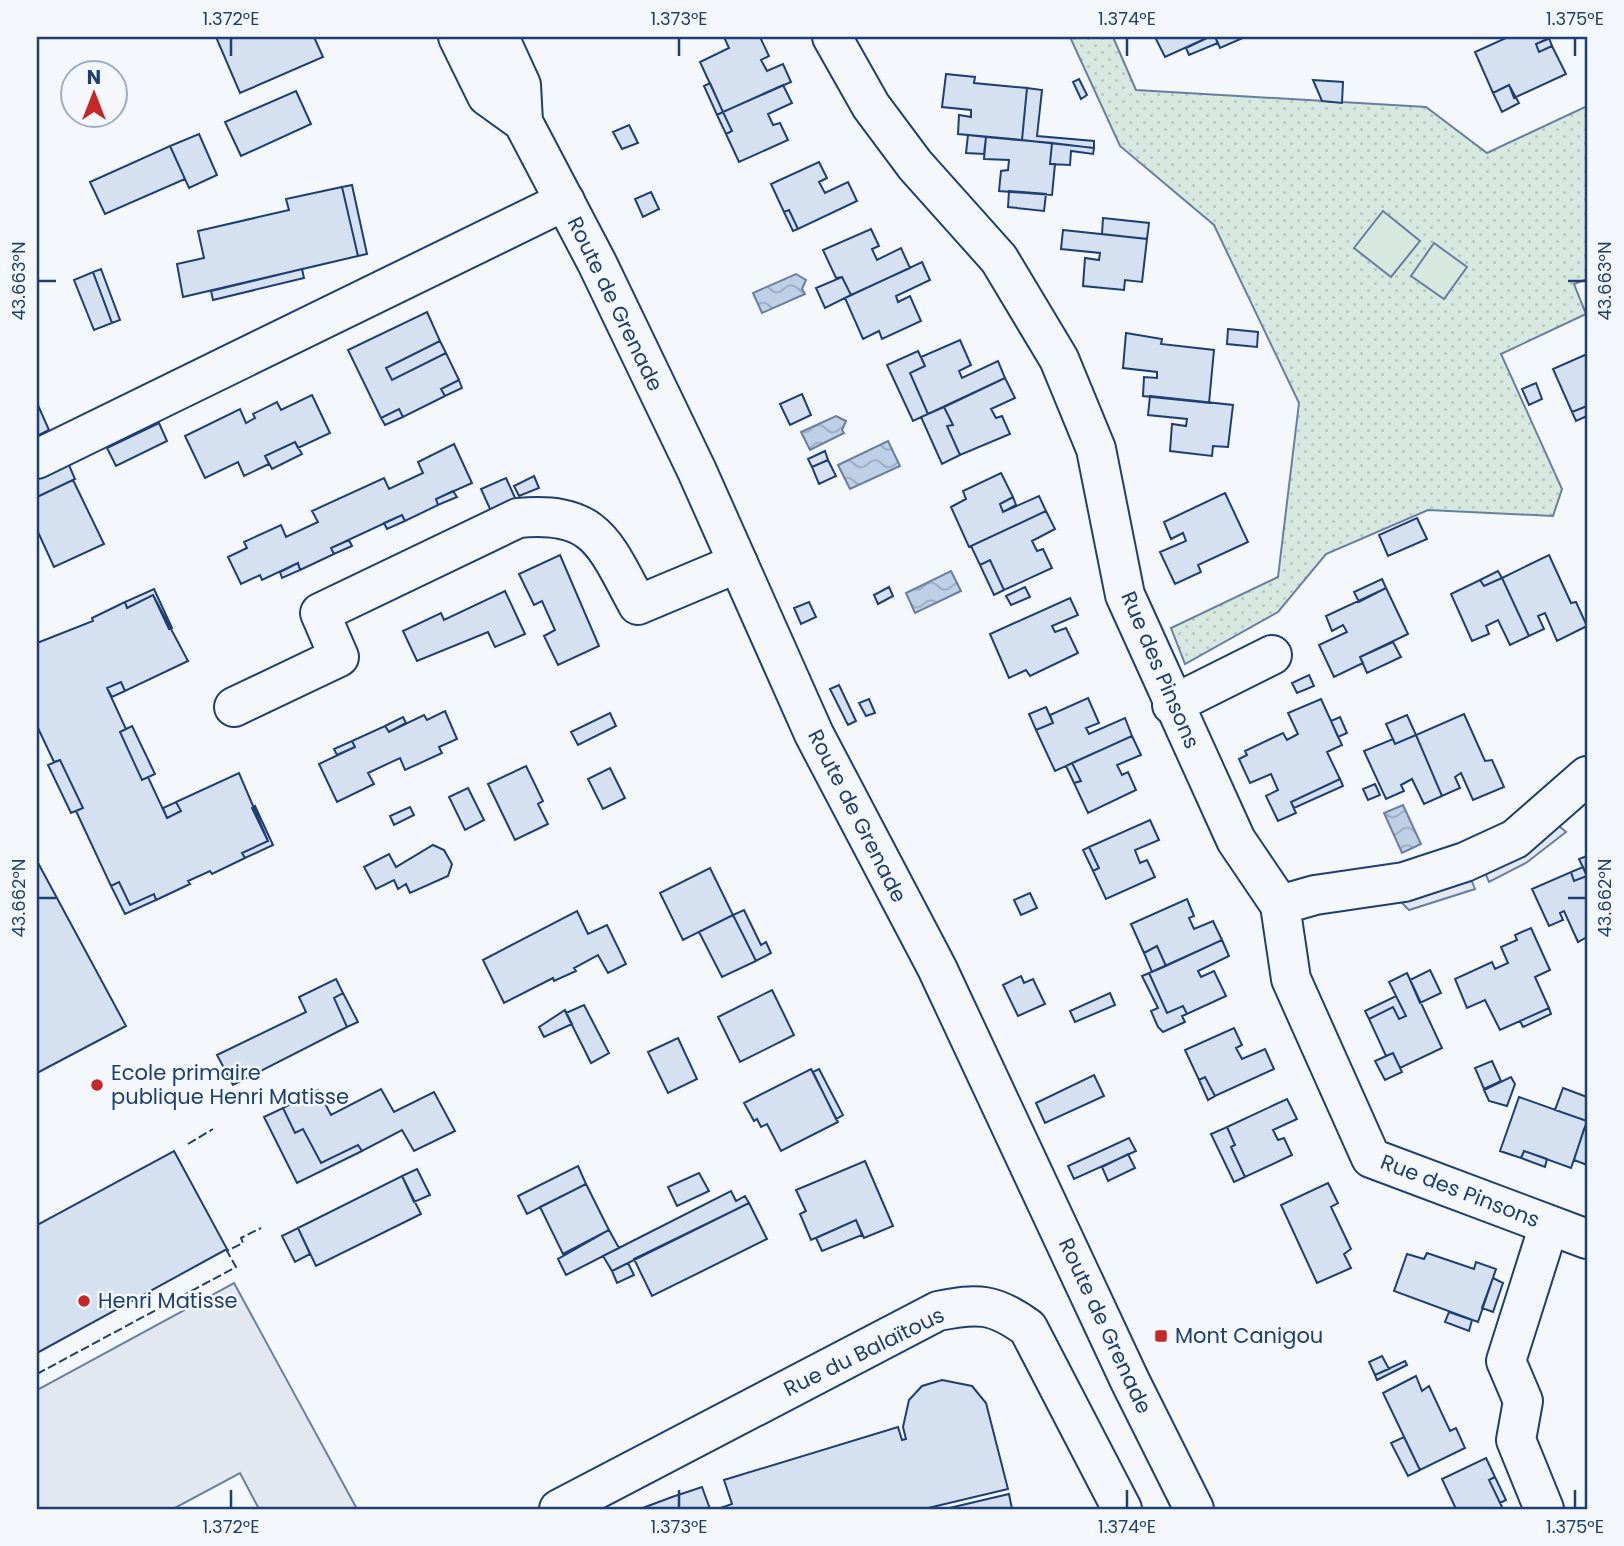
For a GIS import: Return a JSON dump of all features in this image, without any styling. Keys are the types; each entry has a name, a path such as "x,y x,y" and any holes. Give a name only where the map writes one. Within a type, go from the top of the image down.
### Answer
{"street":[{"name":"Route de Grenade","path":"458,37 487,96 523,122"},
{"name":"Route de Grenade","path":"499,37 521,85 523,122 565,201 738,563 814,734 937,968 1130,1381 1194,1509"},
{"name":"Rue des Pinsons","path":"832,37 871,106 915,165 999,259 1059,359 1096,449 1125,595 1172,705 1236,840 1280,905 1291,979 1371,1157 1587,1239"},
{"path":"37,458 565,201"},
{"path":"234,707 339,657 320,613 518,518 548,515 586,525 610,554 638,605 738,563"},
{"path":"1172,705 1272,655"},
{"path":"1280,905 1315,895 1404,882 1465,862 1516,839 1587,776"},
{"name":"Rue des Pinsons","path":"1544,1509 1516,1440 1523,1401 1506,1361 1549,1225"},
{"name":"Rue du Balaïtous","path":"559,1509 938,1311 967,1305 1003,1310 1028,1328 1122,1509"}],"shaded area":[{"path":"1070,37 1113,37 1136,90 1426,107 1487,153 1587,106 1587,279 1574,284 1586,314 1501,354 1562,489 1553,516 1428,510 1326,554 1278,612 1185,664 1171,628 1278,577 1299,403 1214,225 1120,146"},
{"path":"1383,211 1420,241 1391,277 1354,248"},
{"path":"1434,243 1467,267 1444,299 1411,276"},
{"path":"1559,826 1566,832 1526,863 1489,882 1485,873"},
{"path":"1471,879 1475,889 1409,910 1401,902"},
{"path":"234,1283 357,1509 259,1509 240,1473 173,1509 37,1509 37,1390"}],"water":[{"path":"796,274 806,280 802,289 805,294 762,313 753,293"},
{"path":"836,416 846,421 842,430 844,433 810,450 801,432"},
{"path":"888,441 900,466 850,489 838,465"},
{"path":"951,571 961,591 915,613 906,593"},
{"path":"1403,805 1421,844 1402,853 1384,813"}],"building":[{"path":"216,37 314,37 323,57 240,93"},
{"path":"724,37 760,37 769,56 761,60 767,71 783,64 791,82 723,112 700,62 729,48"},
{"path":"1155,37 1209,37 1165,57"},
{"path":"1209,37 1215,37 1218,43 1189,55 1186,48"},
{"path":"1215,37 1245,37 1220,48"},
{"path":"1508,37 1553,37 1536,44 1539,52 1552,46 1566,74 1514,98 1509,85 1493,93 1475,52"},
{"path":"1549,38 1552,46 1539,52 1536,44"},
{"path":"946,74 975,77 974,83 1027,88 1022,140 958,134 959,115 971,117 971,110 942,107"},
{"path":"1079,79 1087,95 1081,99 1073,82"},
{"path":"1313,80 1343,82 1342,103 1322,101"},
{"path":"710,83 723,112 717,115 704,86"},
{"path":"783,85 792,103 768,114 773,125 780,123 788,140 739,162 726,134 732,131 723,112"},
{"path":"1509,85 1519,103 1502,112 1493,93"},
{"path":"1027,88 1042,90 1037,136 1094,141 1094,148 1022,140"},
{"path":"296,91 311,124 241,156 225,122"},
{"path":"723,112 732,131 726,134 717,115"},
{"path":"629,125 638,143 622,149 613,132"},
{"path":"199,134 217,175 189,188 170,146"},
{"path":"968,135 986,137 984,154 966,153"},
{"path":"986,137 1052,143 1050,164 1055,164 1052,195 999,191 1001,171 1008,170 1009,160 984,159"},
{"path":"1052,143 1094,148 1093,154 1071,151 1070,165 1050,164"},
{"path":"170,146 185,179 105,214 90,182"},
{"path":"819,162 827,178 819,182 825,193 848,182 857,201 798,229 789,210 784,212 771,184"},
{"path":"352,185 367,254 358,256 342,187"},
{"path":"342,187 358,256 183,297 177,264 204,258 198,231 289,210 286,199"},
{"path":"1009,191 1046,194 1044,211 1008,207"},
{"path":"651,192 659,209 643,217 635,199"},
{"path":"789,210 798,229 793,231 784,212"},
{"path":"1103,218 1149,223 1147,239 1102,234"},
{"path":"871,229 879,246 872,249 877,260 901,248 910,268 851,295 842,277 836,278 823,250"},
{"path":"1063,230 1147,239 1142,282 1125,280 1124,290 1083,286 1085,258 1099,260 1100,253 1061,249"},
{"path":"922,262 930,280 896,296 898,302 910,296 921,321 882,339 879,331 863,339 845,298"},
{"path":"101,269 120,320 112,323 93,272"},
{"path":"302,269 304,278 213,300 211,291"},
{"path":"93,272 112,323 94,330 74,280"},
{"path":"842,277 851,295 825,308 816,288"},
{"path":"427,312 440,341 386,368 392,380 446,353 459,380 441,389 445,396 403,417 399,409 381,418 348,350"},
{"path":"1228,329 1258,332 1257,347 1227,344"},
{"path":"1126,333 1162,339 1161,344 1214,350 1209,403 1143,396 1144,377 1157,378 1157,372 1123,368"},
{"path":"960,340 971,365 959,371 962,378 998,361 1005,378 928,414 910,373 925,366 921,357"},
{"path":"440,341 446,353 392,380 386,368"},
{"path":"918,351 925,366 910,373 928,414 913,421 887,365"},
{"path":"1587,354 1587,406 1572,412 1553,369"},
{"path":"1005,378 1015,398 991,409 996,418 1002,416 1010,434 960,455 947,426 953,425 944,407"},
{"path":"459,380 462,388 445,396 441,389"},
{"path":"1536,383 1542,399 1529,405 1522,389"},
{"path":"802,394 811,415 790,425 780,404"},
{"path":"312,395 330,433 298,448 295,442 265,456 269,464 244,476 238,462 205,478 185,436 240,409 246,423 255,418 253,414 277,402 281,410"},
{"path":"1150,396 1233,405 1228,447 1213,446 1212,456 1170,451 1172,424 1186,426 1187,419 1148,415"},
{"path":"37,403 49,430 37,436"},
{"path":"1587,406 1587,416 1576,421 1572,412"},
{"path":"944,407 953,425 947,426 960,455 942,464 921,417"},
{"path":"399,409 403,417 385,425 381,418"},
{"path":"159,423 167,441 116,466 107,448"},
{"path":"295,442 302,454 272,469 265,456"},
{"path":"454,444 472,483 436,499 438,505 405,521 402,515 331,548 334,554 300,570 298,563 262,580 260,575 241,584 228,557 247,548 244,542 281,525 286,537 318,522 312,511 384,478 389,489 423,473 418,462"},
{"path":"825,451 828,460 812,467 808,459"},
{"path":"828,460 836,476 819,484 812,467"},
{"path":"68,463 75,479 37,497 37,478"},
{"path":"1001,473 1013,497 1000,504 1003,512 1039,496 1046,511 969,547 951,507 966,499 963,491"},
{"path":"534,476 539,488 519,496 514,486"},
{"path":"506,478 516,500 491,511 481,489"},
{"path":"73,480 104,544 54,567 37,530 37,497"},
{"path":"453,491 457,497 438,505 436,499"},
{"path":"1225,493 1248,542 1198,565 1201,572 1175,584 1160,552 1186,541 1183,533 1171,539 1164,522"},
{"path":"1013,497 1016,505 1003,512 1000,504"},
{"path":"1046,511 1055,529 1032,541 1037,551 1043,549 1052,568 1004,590 990,560 980,565 971,546"},
{"path":"402,515 405,521 387,529 384,523"},
{"path":"1417,518 1427,539 1388,556 1379,535"},
{"path":"349,540 352,546 334,554 331,548"},
{"path":"560,555 599,646 558,665 544,636 555,630 542,601 534,605 519,574"},
{"path":"1549,555 1571,603 1576,602 1587,626 1557,641 1545,613 1538,616 1544,629 1529,636 1502,578"},
{"path":"990,560 1004,590 994,595 980,565"},
{"path":"298,563 300,570 282,578 280,572"},
{"path":"1498,571 1502,578 1484,586 1480,580"},
{"path":"1502,578 1529,636 1510,645 1498,620 1486,626 1489,634 1472,641 1451,594 1480,580 1484,586"},
{"path":"1382,579 1386,588 1359,602 1354,592"},
{"path":"889,587 893,596 878,604 874,595"},
{"path":"1025,587 1030,597 1011,605 1006,596"},
{"path":"1386,588 1408,634 1360,657 1363,663 1334,677 1319,645 1347,632 1343,625 1332,631 1326,616"},
{"path":"154,589 172,628 169,629 153,595 127,608 125,602"},
{"path":"505,591 525,634 495,647 488,632 417,661 403,631 441,613 444,620"},
{"path":"153,595 188,661 125,691 121,682 107,688 126,729 120,732 142,780 148,777 167,818 181,811 176,802 239,773 268,841 242,853 245,858 212,874 210,871 188,881 190,884 156,900 154,894 130,905 119,882 111,886 76,811 83,808 60,760 54,762 37,726 37,643 93,621 92,618 125,602 127,608"},
{"path":"1070,598 1078,615 1052,626 1055,632 1066,628 1078,653 1030,676 1026,670 1009,678 990,634"},
{"path":"809,602 816,617 801,624 794,608"},
{"path":"1393,642 1401,657 1367,673 1360,657"},
{"path":"1309,675 1314,686 1297,693 1292,683"},
{"path":"121,682 125,691 112,697 107,688"},
{"path":"839,685 856,721 848,725 830,689"},
{"path":"1088,698 1099,723 1086,728 1089,734 1125,718 1132,736 1055,771 1036,730 1053,723 1050,715"},
{"path":"869,699 875,713 866,716 859,703"},
{"path":"1321,699 1342,745 1327,752 1340,779 1291,802 1296,813 1278,821 1266,796 1278,790 1271,774 1250,783 1239,759 1247,755 1245,751 1283,733 1287,740 1298,734 1288,713"},
{"path":"1046,707 1053,723 1036,730 1029,714"},
{"path":"445,711 457,739 439,747 442,753 405,770 400,758 368,773 374,784 337,802 319,764 355,747 352,741 385,726 389,732 424,715 427,720"},
{"path":"610,713 616,726 578,745 571,732"},
{"path":"1464,714 1485,761 1492,760 1504,787 1473,800 1461,773 1455,777 1460,788 1442,796 1416,735"},
{"path":"1407,715 1416,735 1395,744 1386,724"},
{"path":"403,717 406,723 389,732 385,726"},
{"path":"1340,717 1347,733 1338,737 1331,721"},
{"path":"132,726 155,774 142,780 120,732"},
{"path":"1416,735 1442,796 1424,804 1412,779 1401,785 1404,791 1386,799 1364,751 1393,739 1395,744"},
{"path":"1132,736 1141,755 1117,765 1122,775 1128,772 1136,790 1088,813 1074,783 1081,781 1072,763"},
{"path":"352,741 355,747 337,755 334,749"},
{"path":"60,760 83,808 71,813 48,765"},
{"path":"1072,763 1081,781 1074,783 1066,766"},
{"path":"526,766 543,801 538,804 548,824 515,840 488,784"},
{"path":"610,768 625,798 603,809 588,779"},
{"path":"1340,779 1343,786 1294,808 1291,802"},
{"path":"1375,784 1380,795 1368,800 1363,789"},
{"path":"468,788 484,820 465,830 449,797"},
{"path":"176,802 181,811 167,818 163,808"},
{"path":"255,806 273,845 245,858 242,853 268,841 252,808"},
{"path":"410,807 414,815 394,825 390,816"},
{"path":"1150,820 1159,840 1135,850 1140,863 1147,860 1155,877 1106,899 1093,871 1099,868 1089,847"},
{"path":"433,845 444,850 452,864 448,876 410,893 406,884 398,889 394,880 376,889 364,867 389,854 396,867"},
{"path":"1089,847 1099,868 1093,871 1083,850"},
{"path":"1587,856 1587,876 1579,859"},
{"path":"37,861 126,1026 37,1073"},
{"path":"1583,867 1587,876 1574,881 1571,872"},
{"path":"710,868 733,915 683,940 660,893"},
{"path":"1571,872 1574,881 1587,876 1587,937 1578,942 1564,911 1560,913 1563,920 1549,926 1532,889"},
{"path":"119,882 130,905 154,894 156,900 125,914 111,886"},
{"path":"1030,893 1037,908 1021,915 1014,900"},
{"path":"1187,899 1194,916 1189,918 1194,929 1213,921 1222,940 1166,966 1157,946 1144,953 1131,924"},
{"path":"744,910 761,945 766,942 771,953 756,961 733,915"},
{"path":"577,911 588,934 607,925 626,964 608,973 598,955 574,968 576,971 554,981 553,978 504,1003 483,960"},
{"path":"733,915 756,961 722,977 699,932"},
{"path":"1531,928 1550,970 1535,977 1549,1008 1500,1030 1485,1000 1467,1008 1455,979 1492,962 1495,969 1508,963 1501,947 1517,940 1515,935"},
{"path":"1222,940 1229,956 1198,971 1201,977 1214,971 1226,996 1187,1014 1183,1006 1167,1013 1149,973"},
{"path":"1157,946 1166,966 1152,972 1144,953"},
{"path":"1430,970 1441,993 1420,1003 1410,980"},
{"path":"1149,973 1167,1013 1183,1006 1187,1014 1182,1016 1185,1022 1163,1032 1158,1027 1151,1011 1158,1008 1142,976"},
{"path":"1407,973 1442,1048 1400,1068 1393,1053 1386,1056 1369,1019 1393,1007 1399,1019 1406,1016 1389,982"},
{"path":"1021,976 1024,983 1033,979 1045,1004 1018,1016 1003,985"},
{"path":"336,979 343,993 334,998 347,1027 233,1085 217,1055 306,1012 299,997"},
{"path":"772,990 794,1035 740,1062 718,1017"},
{"path":"343,993 358,1022 347,1027 334,998"},
{"path":"1110,993 1115,1005 1075,1022 1070,1011"},
{"path":"1396,996 1406,1016 1399,1019 1393,1007 1369,1019 1365,1011"},
{"path":"584,1005 609,1053 591,1063 566,1013"},
{"path":"1549,1008 1551,1014 1523,1027 1520,1021"},
{"path":"565,1010 572,1024 544,1037 539,1027"},
{"path":"1234,1028 1242,1045 1236,1048 1242,1059 1265,1049 1274,1069 1215,1096 1205,1077 1199,1080 1185,1050"},
{"path":"678,1038 697,1079 668,1093 648,1052"},
{"path":"1393,1053 1402,1072 1385,1080 1375,1061"},
{"path":"1492,1061 1501,1081 1484,1089 1475,1068"},
{"path":"811,1069 838,1122 781,1151 767,1124 761,1127 757,1119 754,1121 744,1103"},
{"path":"819,1069 843,1115 836,1119 813,1072"},
{"path":"1094,1075 1104,1096 1045,1123 1036,1103"},
{"path":"1205,1077 1215,1096 1208,1100 1199,1080"},
{"path":"1511,1077 1515,1084 1507,1106 1489,1101 1484,1090"},
{"path":"1563,1088 1587,1097 1587,1121 1555,1110"},
{"path":"381,1089 394,1112 434,1092 455,1131 414,1151 402,1130 362,1151 358,1145 321,1163 303,1129 295,1133 283,1108 318,1090 331,1115"},
{"path":"1519,1097 1587,1121 1571,1168 1524,1151 1521,1158 1500,1151"},
{"path":"1287,1099 1297,1119 1273,1130 1278,1140 1284,1138 1292,1155 1245,1177 1231,1147 1235,1145 1227,1127"},
{"path":"283,1108 295,1133 303,1129 321,1163 358,1145 362,1151 297,1183 264,1117"},
{"path":"1227,1127 1235,1145 1231,1147 1245,1177 1234,1182 1211,1134"},
{"path":"1584,1129 1587,1130 1587,1165 1574,1160"},
{"path":"1129,1138 1136,1151 1074,1179 1068,1166"},
{"name":"Henri Matisse","path":"174,1151 227,1249 37,1353 37,1225"},
{"path":"1524,1151 1547,1159 1545,1167 1521,1158"},
{"path":"1128,1154 1135,1168 1108,1181 1102,1167"},
{"path":"865,1161 893,1226 864,1238 856,1220 811,1240 800,1214 806,1211 796,1190"},
{"path":"578,1166 586,1184 527,1214 518,1196"},
{"path":"417,1169 430,1195 414,1202 402,1176"},
{"path":"699,1173 709,1191 677,1206 668,1187"},
{"path":"402,1176 421,1214 316,1266 298,1228"},
{"path":"1328,1183 1338,1203 1331,1207 1351,1249 1344,1254 1351,1268 1317,1283 1281,1205"},
{"path":"586,1184 609,1230 563,1254 540,1207"},
{"path":"731,1191 736,1201 745,1196 749,1203 612,1271 603,1256"},
{"path":"749,1203 767,1239 652,1296 634,1259"},
{"path":"856,1220 862,1235 822,1251 816,1238"},
{"path":"298,1228 310,1254 295,1262 282,1236"},
{"path":"609,1230 619,1248 566,1275 558,1259"},
{"path":"1427,1253 1474,1269 1476,1262 1496,1269 1478,1322 1394,1291 1407,1254 1424,1259"},
{"path":"628,1263 634,1275 617,1283 612,1271"},
{"path":"1493,1278 1503,1283 1493,1312 1482,1308"},
{"path":"1449,1312 1472,1320 1469,1331 1445,1322"},
{"path":"1382,1356 1389,1369 1375,1375 1369,1362"},
{"path":"1405,1361 1407,1365 1377,1380 1375,1375"},
{"path":"1416,1376 1422,1391 1429,1386 1450,1431 1456,1428 1465,1448 1420,1470 1383,1393"},
{"path":"942,1380 972,1386 986,1403 1008,1489 924,1509 718,1509 732,1504 724,1480 898,1427 902,1440 906,1439 903,1427 909,1400 922,1386"},
{"path":"1404,1437 1420,1470 1408,1476 1391,1443"},
{"path":"1486,1458 1495,1477 1489,1480 1503,1509 1456,1509 1442,1479"},
{"path":"1495,1477 1506,1500 1500,1503 1489,1480"},
{"path":"702,1487 710,1509 640,1509 672,1497"},
{"path":"1009,1494 1012,1509 945,1509"}],"fence":[{"path":"188,1144 213,1129"},
{"path":"37,1374 236,1267 227,1251 243,1243 241,1238 261,1228"}],"place":[{"name":"Ecole primaire publique Henri Matisse","path":"97,1085"},
{"name":"Henri Matisse","path":"84,1301"},
{"name":"Mont Canigou","path":"1161,1336"}]}
